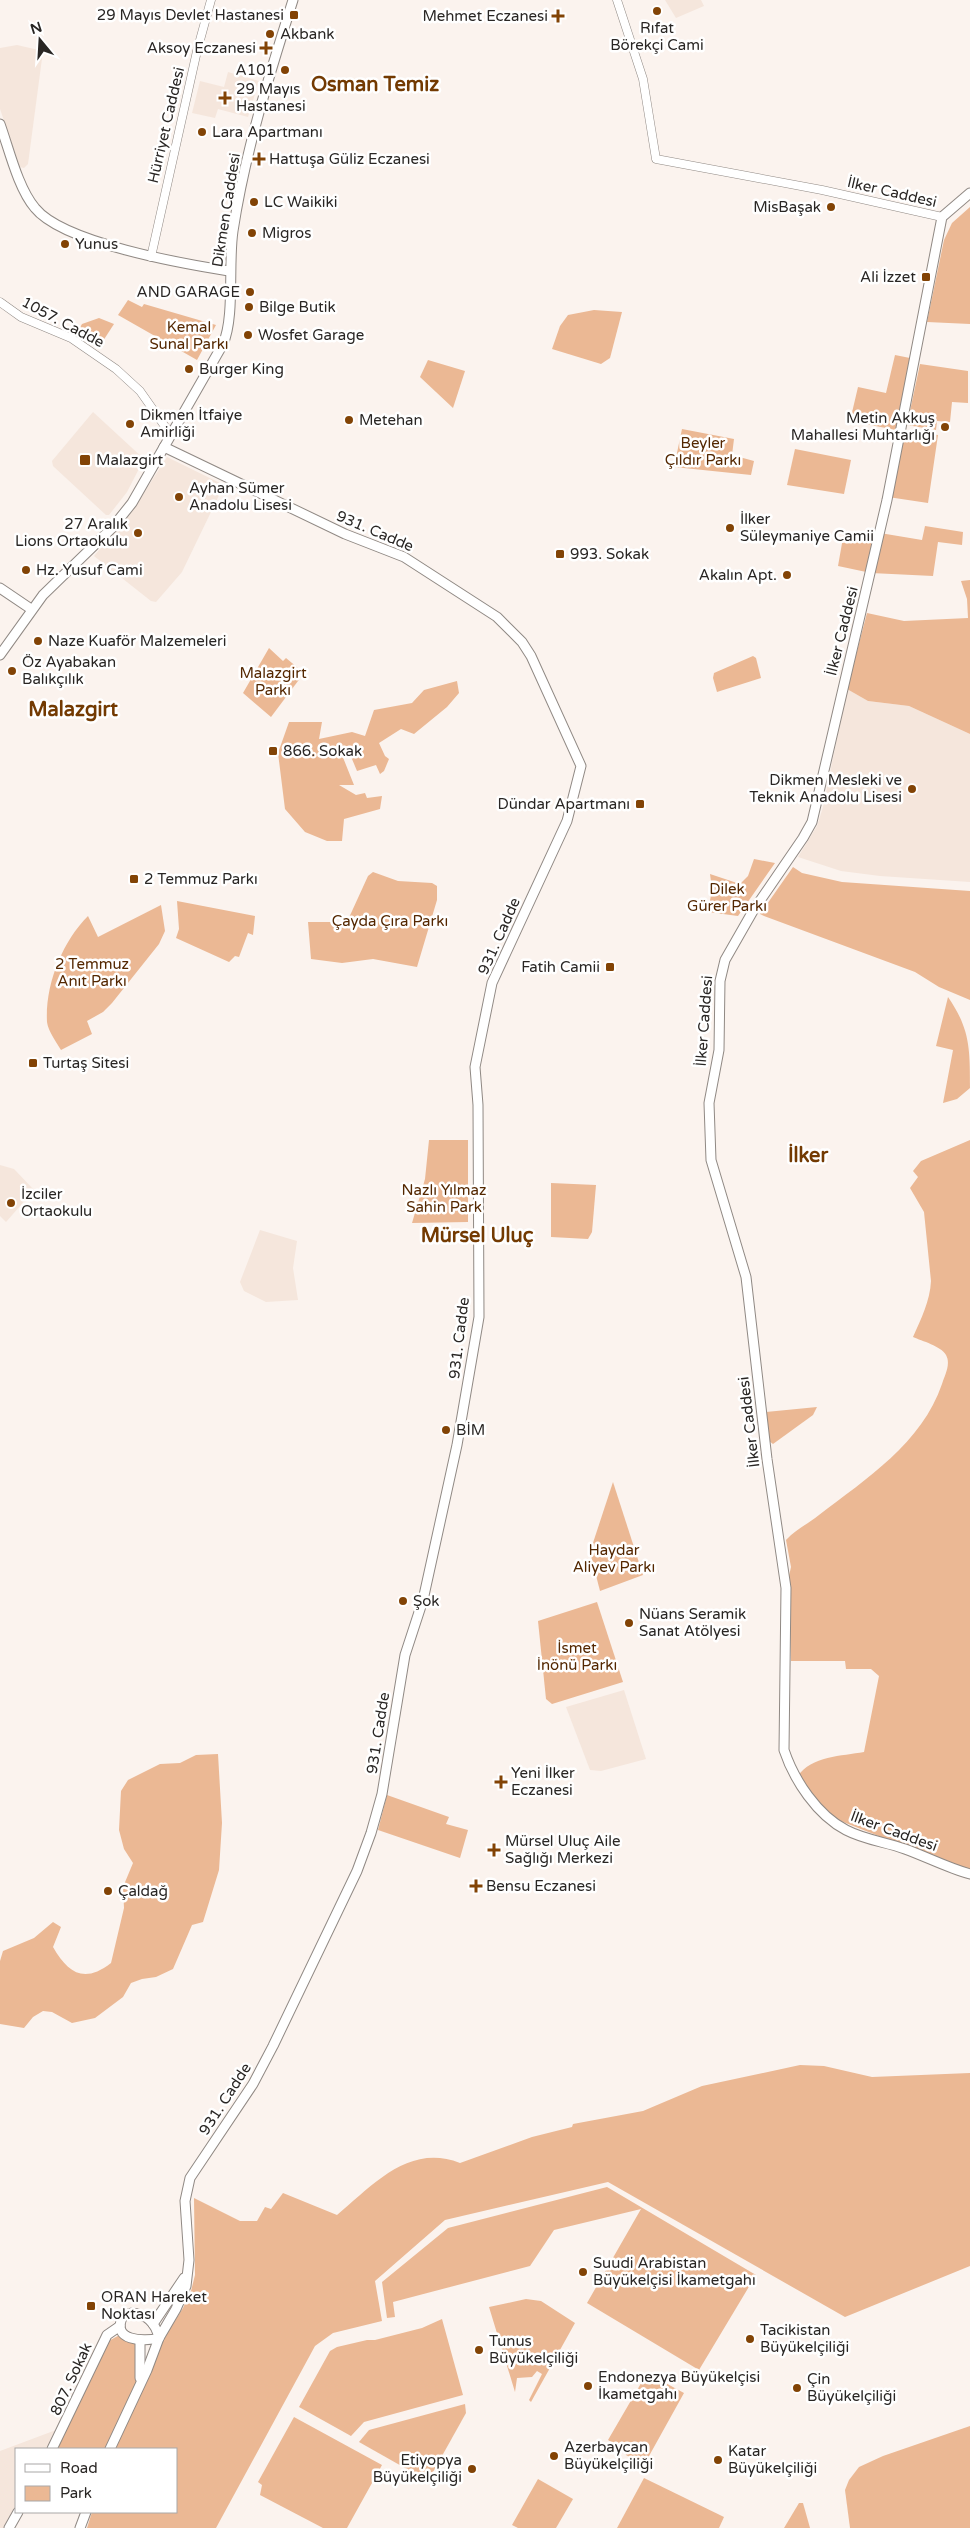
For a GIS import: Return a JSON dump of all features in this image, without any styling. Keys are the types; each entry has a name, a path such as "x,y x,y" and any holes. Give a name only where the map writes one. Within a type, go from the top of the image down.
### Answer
{"main road":[{"name":"Dikmen Caddesi","path":"0,655 31,610 126,512 226,337 229,321 229,271 233,232 264,90 293,0"},
{"path":"0,124 27,197 47,220 72,233 151,258 229,271"},
{"path":"942,218 970,193"},
{"name":"İlker Caddesi","path":"942,218 887,500 858,630 843,683 818,803 804,838 753,911 724,960 721,971 720,1032 709,1103 709,1124 714,1172 744,1267 767,1459 786,1588 784,1750 797,1780 830,1820 846,1830 903,1848 970,1874"},
{"name":"931. Cadde","path":"110,2448 159,2338 176,2309 186,2286 188,2245 185,2201 190,2178 253,2084 273,2046 357,1871 371,1833 382,1794 405,1655 423,1600 457,1445 479,1317 478,1105 475,1067 492,983 567,821 581,766 531,656 522,642 498,617 404,557 345,534 164,447"},
{"path":"0,588 31,610"},
{"path":"120,2326 123,2333 140,2342 159,2338 153,2324 187,2274"},
{"name":"807. Sokak","path":"52,2448 107,2335 120,2326 122,2316 132,2313 144,2315 153,2324"},
{"path":"139,2385 142,2362 140,2342"},
{"path":"9,2528 17,2513"},
{"path":"80,2528 86,2513"}],"street":[{"name":"Hürriyet Caddesi","path":"151,258 197,51 211,0"},
{"name":"İlker Caddesi","path":"617,0 643,79 656,159 822,190 942,218"},
{"name":"1057. Cadde","path":"0,302 21,317 72,338 116,368 140,392 171,435"}],"shaded area":[{"path":"665,0 701,0 704,6 676,18"},
{"path":"17,45 43,51 28,164 24,168 20,167 0,109 0,48"},
{"name":"29 Mayıs Hastanesi","path":"228,72 259,81 248,117 218,109 215,118 192,113 200,81 224,87"},
{"path":"93,412 144,459 127,492 109,515 106,515 53,466 52,461"},
{"path":"167,457 224,485 182,572 156,602 151,601 94,556 133,510"},
{"name":"Dikmen Mesleki ve Teknik Anadolu Lisesi","path":"847,689 868,701 909,706 970,734 970,882 880,876 841,871 798,857 817,826 823,807"},
{"name":"İzciler Ortaokulu","path":"0,1165 14,1169 34,1190 6,1222 0,1216"},
{"path":"260,1230 297,1241 293,1268 298,1300 266,1302 244,1291 240,1282"},
{"path":"624,1690 646,1759 601,1771 590,1770 566,1707"},
{"path":"64,2427 53,2448 15,2448 16,2513 9,2528 0,2528 0,2451"}],"green space":[{"path":"970,207 970,324 927,322 944,240 952,223"},
{"name":"Kemal Sunal Parkı","path":"128,300 142,307 144,304 216,325 197,360 118,315"},
{"path":"594,310 622,312 610,358 601,364 552,349 560,326 568,315"},
{"path":"99,318 114,324 101,344 78,331 82,324"},
{"path":"895,355 915,359 902,431 938,435 928,503 888,497 901,431 850,421 858,387 886,393"},
{"path":"428,360 465,371 453,408 420,377"},
{"path":"920,364 968,371 968,403 952,402 950,422 937,421 936,430 907,425"},
{"name":"Beyler Çıldır Parkı","path":"682,429 734,439 732,455 754,461 751,475 674,467"},
{"path":"795,449 851,460 844,494 787,485"},
{"path":"925,526 963,532 962,545 938,542 933,576 871,573 838,566 844,532 878,538 880,533 922,540"},
{"path":"970,580 970,734 909,706 868,701 847,689 867,613 904,621 968,618 967,599 961,581"},
{"name":"Malazgirt Parkı","path":"269,648 283,661 286,658 304,673 271,717 243,693"},
{"path":"753,656 756,658 761,678 717,692 713,678 714,673"},
{"path":"457,681 459,693 447,707 414,734 401,729 379,743 385,756 389,759 384,771 380,774 376,765 357,771 347,747 340,750 354,785 339,785 356,795 365,793 367,798 382,796 380,809 344,819 342,841 327,841 305,832 285,809 278,753 289,722 322,722 319,739 352,732 365,736 374,710 412,703 424,690"},
{"name":"Dilek Gürer Parkı","path":"754,859 775,863 738,916 708,912 712,889 710,874 740,884 748,876"},
{"path":"793,867 802,873 842,882 970,891 970,1000 939,987 915,972 760,914"},
{"name":"Çayda Çıra Parkı","path":"373,872 398,881 432,883 437,886 437,900 417,967 373,959 342,963 311,959 308,922 347,922 368,876"},
{"path":"177,901 255,916 253,935 248,933 239,957 235,956 229,962 176,938 179,929"},
{"name":"2 Temmuz Anıt Parkı","path":"161,905 165,931 159,944 112,1003 103,1012 87,1021 92,1034 61,1050 48,1026 47,1008 52,979 70,938 88,916 98,937"},
{"path":"948,997 965,1029 970,1061 970,1088 957,1099 943,1103 953,1050 936,1046"},
{"name":"Nazlı Yılmaz Sahin Park","path":"429,1140 468,1140 468,1222 412,1223 425,1179"},
{"path":"970,1140 970,1872 833,1818 811,1796 798,1776 811,1764 819,1761 864,1752 879,1676 871,1669 846,1669 845,1661 791,1661 789,1576 791,1567 786,1540 891,1458 907,1442 933,1405 946,1373 948,1362 946,1355 940,1349 913,1337 927,1303 931,1281 924,1212 910,1188 918,1177 913,1171 921,1161"},
{"path":"551,1183 596,1185 592,1232 588,1239 551,1237"},
{"path":"817,1407 813,1415 773,1444 769,1441 766,1412"},
{"name":"Haydar Aliyev Parkı","path":"613,1482 643,1575 600,1591 590,1552"},
{"name":"İsmet İnönü Parkı","path":"597,1602 623,1682 552,1704 546,1699 538,1621"},
{"path":"218,1754 222,1823 219,1870 203,1922 192,1925 173,1969 156,1977 131,1983 123,1997 95,2018 72,2023 52,2012 43,2011 33,2017 24,2028 0,2024 0,1961 3,1951 34,1938 53,1922 61,1927 53,1947 71,1969 78,1973 93,1973 111,1963 124,1908 123,1887 133,1863 124,1849 119,1830 121,1791 128,1780 160,1764 180,1763 196,1755"},
{"path":"387,1795 449,1817 446,1824 468,1830 460,1858 378,1830"},
{"path":"800,2065 824,2066 872,2077 970,2073 970,2266 845,2317 608,2182 445,2220 375,2281 382,2321 333,2333 315,2346 216,2528 87,2528 92,2513 178,2513 178,2448 115,2448 164,2338 183,2308 191,2291 195,2275 194,2198 240,2221 257,2221 265,2207 271,2209 283,2193 337,2215 378,2180 408,2163 424,2158 442,2158 460,2163 532,2137 572,2127 573,2124 643,2111 702,2086"},
{"path":"607,2187 756,2275 699,2370 587,2303 641,2209 554,2230 530,2266 393,2302 395,2317 387,2318 382,2282 448,2228"},
{"path":"526,2299 541,2301 575,2323 531,2402 529,2400 542,2374 537,2371 532,2377 517,2378 515,2392 489,2307"},
{"path":"442,2319 463,2395 364,2422 351,2436 299,2407 330,2351 337,2347 422,2328"},
{"path":"123,2333 140,2341 139,2385 110,2448 53,2448 107,2342"},
{"path":"647,2373 684,2393 644,2465 626,2455 625,2451 608,2440"},
{"path":"465,2404 466,2413 428,2481 359,2442 369,2430"},
{"path":"294,2417 382,2465 347,2528 323,2528 260,2495 262,2485 258,2482"},
{"path":"970,2426 970,2528 850,2528 845,2490 849,2480 859,2467 883,2456"},
{"path":"644,2478 724,2517 719,2528 617,2528"},
{"path":"538,2479 573,2499 556,2528 518,2528 512,2525"},
{"path":"799,2503 803,2503 810,2528 784,2528"}],"place":[{"name":"Rıfat Börekçi Cami","path":"657,11"},
{"name":"29 Mayıs Devlet Hastanesi","path":"294,15"},
{"name":"Mehmet Eczanesi","path":"558,16"},
{"name":"Akbank","path":"270,34"},
{"name":"Aksoy Eczanesi","path":"266,48"},
{"name":"A101","path":"285,70"},
{"name":"29 Mayıs Hastanesi","path":"225,98"},
{"name":"Lara Apartmanı","path":"202,132"},
{"name":"Hattuşa Güliz Eczanesi","path":"259,159"},
{"name":"LC Waikiki","path":"254,202"},
{"name":"MisBaşak","path":"831,207"},
{"name":"Migros","path":"252,233"},
{"name":"Yunus","path":"65,244"},
{"name":"Ali İzzet","path":"926,277"},
{"name":"AND GARAGE","path":"250,292"},
{"name":"Bilge Butik","path":"249,307"},
{"name":"Wosfet Garage","path":"248,335"},
{"name":"Burger King","path":"189,369"},
{"name":"Metehan","path":"349,420"},
{"name":"Dikmen İtfaiye Amirliği","path":"130,424"},
{"name":"Metin Akkuş Mahallesi Muhtarlığı","path":"945,427"},
{"name":"Malazgirt","path":"85,460"},
{"name":"Ayhan Sümer Anadolu Lisesi","path":"179,497"},
{"name":"İlker Süleymaniye Camii","path":"730,528"},
{"name":"27 Aralık Lions Ortaokulu","path":"138,533"},
{"name":"993. Sokak","path":"560,554"},
{"name":"Hz. Yusuf Cami","path":"26,570"},
{"name":"Akalın Apt.","path":"787,575"},
{"name":"Naze Kuaför Malzemeleri","path":"38,641"},
{"name":"Öz Ayabakan Balıkçılık","path":"12,671"},
{"name":"866. Sokak","path":"273,751"},
{"name":"Dikmen Mesleki ve Teknik Anadolu Lisesi","path":"912,789"},
{"name":"Dündar Apartmanı","path":"640,804"},
{"name":"2 Temmuz Parkı","path":"134,879"},
{"name":"Fatih Camii","path":"610,967"},
{"name":"Turtaş Sitesi","path":"33,1063"},
{"name":"İzciler Ortaokulu","path":"11,1203"},
{"name":"BİM","path":"446,1430"},
{"name":"Şok","path":"403,1601"},
{"name":"Nüans Seramik Sanat Atölyesi","path":"629,1623"},
{"name":"Yeni İlker Eczanesi","path":"501,1782"},
{"name":"Mürsel Uluç Aile Sağlığı Merkezi","path":"494,1850"},
{"name":"Bensu Eczanesi","path":"476,1886"},
{"name":"Çaldağ","path":"108,1891"},
{"name":"Suudi Arabistan Büyükelçisi İkametgahı","path":"583,2272"},
{"name":"ORAN Hareket Noktası","path":"91,2306"},
{"name":"Tacikistan Büyükelçiliği","path":"750,2339"},
{"name":"Tunus Büyükelçiliği","path":"479,2350"},
{"name":"Endonezya Büyükelçisi İkametgahı","path":"588,2386"},
{"name":"Çin Büyükelçiliği","path":"797,2388"},
{"name":"Azerbaycan Büyükelçiliği","path":"554,2456"},
{"name":"Katar Büyükelçiliği","path":"718,2460"},
{"name":"Etiyopya Büyükelçiliği","path":"472,2469"}],"district":[{"name":"Osman Temiz","path":"375,85"},
{"name":"Malazgirt","path":"73,710"},
{"name":"İlker","path":"808,1156"},
{"name":"Mürsel Uluç","path":"477,1236"}]}
